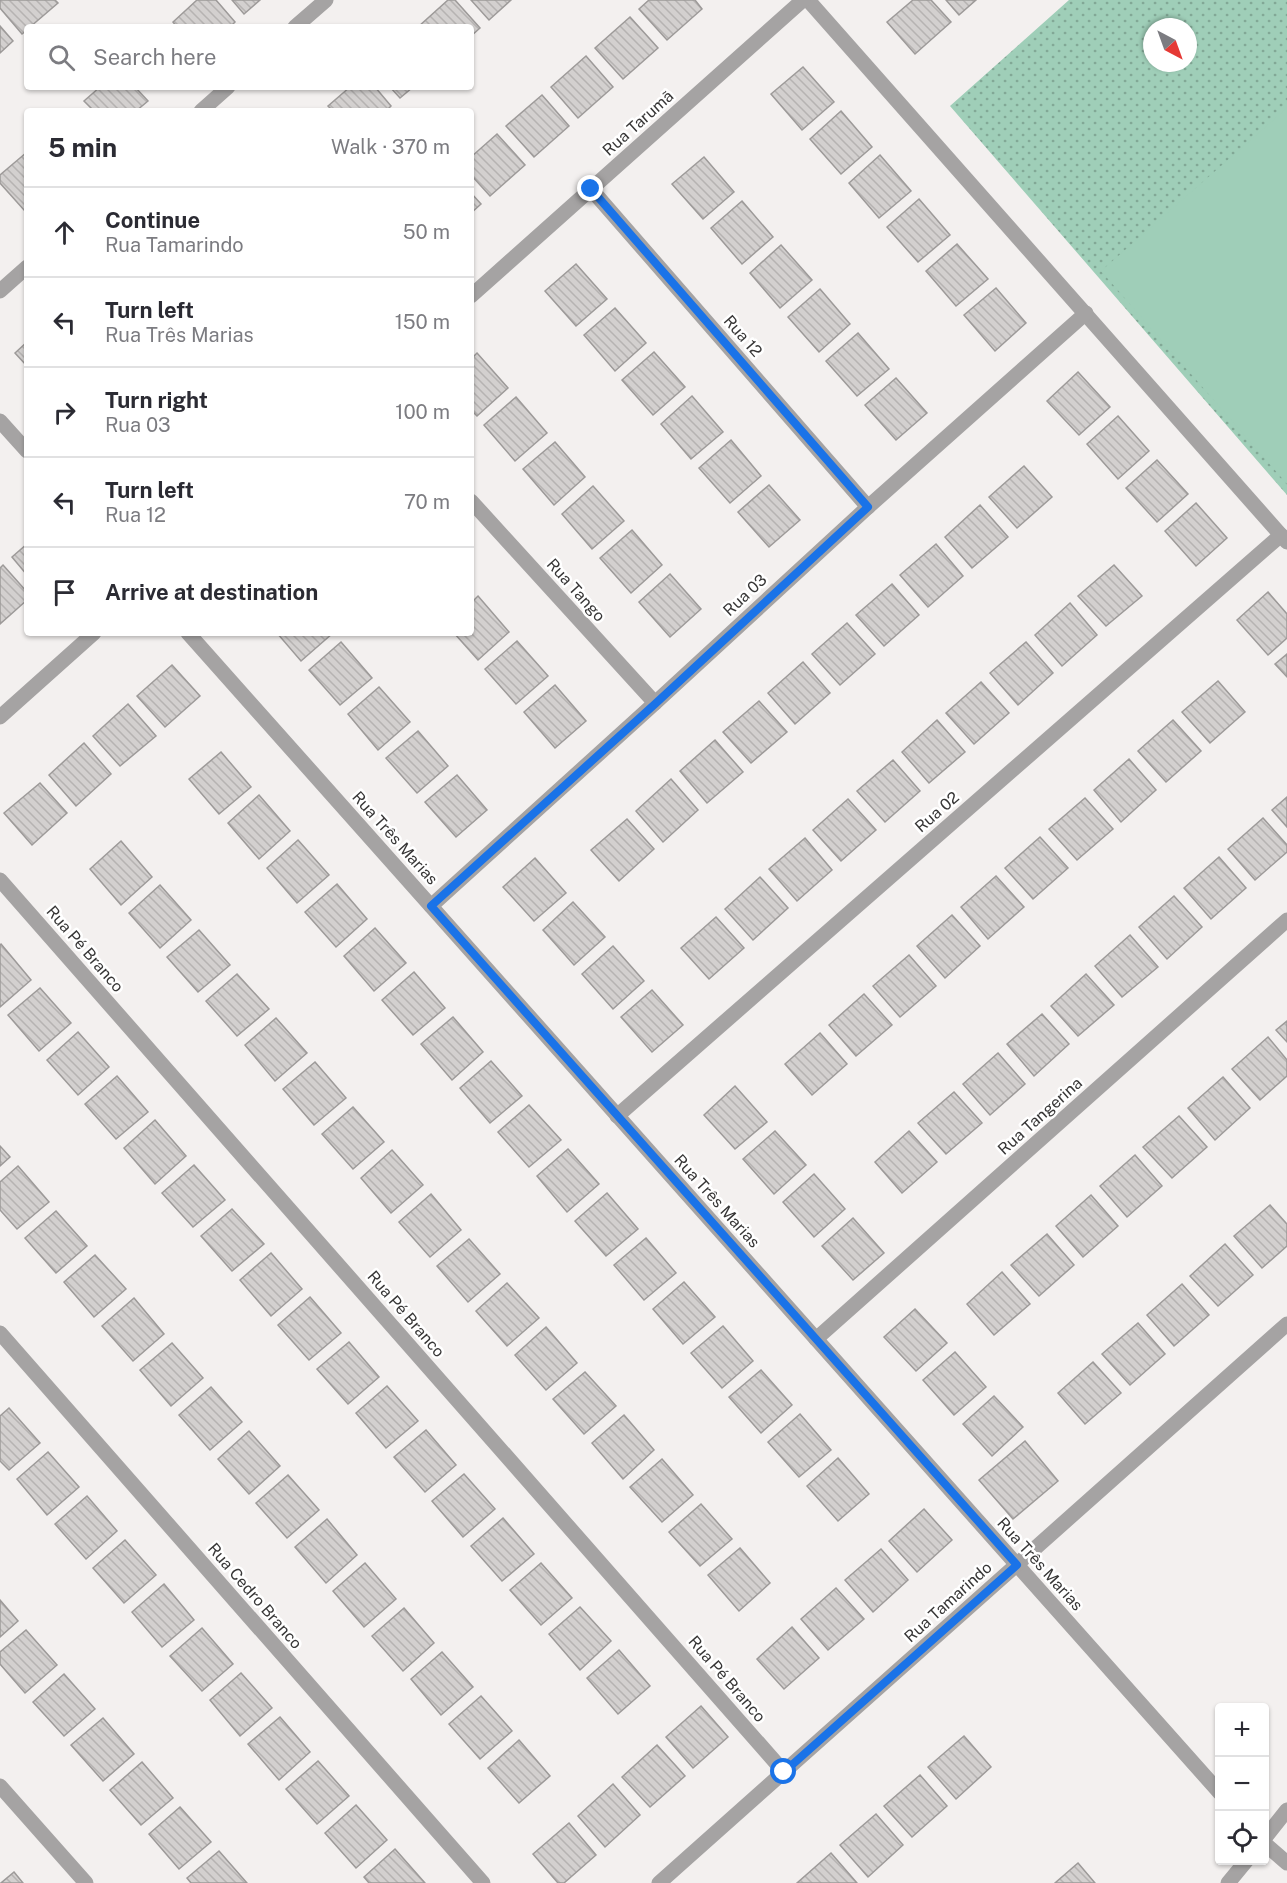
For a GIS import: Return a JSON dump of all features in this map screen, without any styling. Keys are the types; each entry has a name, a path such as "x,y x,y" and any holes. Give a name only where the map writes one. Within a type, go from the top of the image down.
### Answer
{"street":[{"path":"298,24 326,0"},
{"name":"Rua Tarumã","path":"474,293 803,0"},
{"path":"808,0 1284,539"},
{"path":"204,108 225,90"},
{"name":"Rua 12","path":"591,189 868,507"},
{"path":"0,291 24,270"},
{"name":"Rua 03","path":"431,906 655,704 868,507 1086,313"},
{"path":"0,421 24,448"},
{"name":"Rua Tango","path":"474,504 655,704"},
{"name":"Rua 02","path":"617,1116 1284,539"},
{"path":"0,717 91,636"},
{"name":"Rua Três Marias","path":"192,636 1215,1787"},
{"name":"Rua Pé Branco","path":"0,880 784,1772"},
{"name":"Rua Tangerina","path":"816,1339 1287,920"},
{"name":"Rua Tamarindo","path":"660,1883 1287,1324"},
{"name":"Rua Cedro Branco","path":"0,1333 483,1883"},
{"path":"0,1786 86,1883"},
{"path":"1269,1834 1287,1810"},
{"path":"1269,1846 1287,1863"},
{"path":"1228,1883 1243,1865"}],"green space":[{"path":"1069,0 1287,0 1287,495 950,106"},
{"path":"1287,108 1287,484 1101,271"}],"building":[{"path":"0,0 55,0 58,3 34,24 24,24 22,34 0,8"},
{"path":"197,0 216,0 235,22 233,24 175,24 173,22"},
{"path":"232,0 260,0 244,14"},
{"path":"448,0 455,0 480,28 474,33 474,24 421,24"},
{"path":"471,0 511,0 489,20"},
{"path":"649,0 695,0 702,9 667,40 639,9"},
{"path":"913,0 931,0 951,22 915,54 887,22"},
{"path":"946,0 976,0 959,15"},
{"path":"630,17 658,48 623,79 595,48"},
{"path":"0,26 13,41 0,53"},
{"path":"586,56 613,87 578,118 551,87"},
{"path":"803,67 834,102 802,130 771,94"},
{"path":"97,90 138,90 148,101 140,108 91,108 84,101"},
{"path":"347,90 378,90 391,106 389,108 330,108 328,106"},
{"path":"393,90 409,90 400,98"},
{"path":"542,95 569,126 534,157 506,126"},
{"path":"841,111 872,147 841,174 810,139"},
{"path":"497,134 525,165 490,196 474,178 474,154"},
{"path":"24,155 24,210 0,183 0,175"},
{"path":"880,155 911,191 879,218 849,183"},
{"path":"704,157 734,192 703,219 672,184"},
{"path":"474,196 481,204 474,210"},
{"path":"919,199 950,235 918,262 887,227"},
{"path":"742,201 773,237 742,264 711,228"},
{"path":"957,244 988,279 956,306 926,271"},
{"path":"781,245 812,280 780,308 750,273"},
{"path":"576,264 607,299 576,326 545,291"},
{"path":"996,288 1026,323 995,351 964,315"},
{"path":"820,289 850,324 819,352 788,317"},
{"path":"615,308 646,343 615,371 584,335"},
{"path":"858,333 889,369 857,396 826,361"},
{"path":"24,345 24,363 15,353"},
{"path":"654,352 685,387 653,415 622,380"},
{"path":"477,353 508,388 477,416 474,413 474,356"},
{"path":"1078,372 1110,407 1079,435 1047,401"},
{"path":"896,378 927,413 896,440 865,405"},
{"path":"692,396 723,432 691,459 661,424"},
{"path":"516,397 547,433 515,461 484,425"},
{"path":"1118,416 1149,451 1118,479 1087,444"},
{"path":"731,440 761,476 730,503 699,468"},
{"path":"555,442 585,477 554,505 523,469"},
{"path":"1157,460 1188,494 1157,522 1126,488"},
{"path":"1024,466 1052,497 1017,528 989,497"},
{"path":"769,485 800,520 769,547 738,512"},
{"path":"593,486 624,521 592,549 562,514"},
{"path":"1196,503 1227,538 1196,566 1165,531"},
{"path":"980,505 1008,537 972,568 945,537"},
{"path":"632,530 662,565 631,593 600,558"},
{"path":"936,544 963,576 928,607 900,575"},
{"path":"24,547 24,571 12,557"},
{"path":"3,565 24,589 24,603 0,624 0,568"},
{"path":"1114,565 1142,596 1106,626 1078,596"},
{"path":"670,574 701,609 670,637 639,602"},
{"path":"892,584 919,615 884,646 856,615"},
{"path":"1268,592 1287,614 1287,638 1268,655 1237,620"},
{"path":"478,596 509,632 478,660 457,636 474,636 474,600"},
{"path":"1070,603 1097,635 1062,666 1035,635"},
{"path":"847,623 875,654 840,685 812,654"},
{"path":"280,636 330,636 301,661"},
{"path":"517,641 548,676 516,704 485,669"},
{"path":"341,642 372,678 340,705 309,670"},
{"path":"1026,642 1053,673 1018,705 990,673"},
{"path":"1287,654 1287,677 1275,664"},
{"path":"803,662 830,693 795,724 768,693"},
{"path":"172,665 200,696 165,727 137,696"},
{"path":"1218,681 1245,712 1210,743 1182,712"},
{"path":"981,682 1009,713 974,744 946,713"},
{"path":"555,685 586,721 555,748 524,712"},
{"path":"379,687 410,722 378,750 348,714"},
{"path":"759,701 787,732 751,763 723,732"},
{"path":"128,704 156,736 120,766 93,736"},
{"path":"937,720 965,752 929,783 902,752"},
{"path":"1173,720 1201,751 1166,782 1138,751"},
{"path":"418,731 448,766 417,793 386,758"},
{"path":"715,740 743,772 707,803 680,771"},
{"path":"84,743 111,774 76,806 49,775"},
{"path":"221,752 251,787 219,814 189,779"},
{"path":"1129,759 1156,790 1121,822 1094,790"},
{"path":"893,760 920,791 885,822 857,791"},
{"path":"457,775 487,810 456,837 425,802"},
{"path":"671,779 698,810 663,842 636,811"},
{"path":"40,783 67,813 32,845 4,813"},
{"path":"259,795 290,831 259,859 228,823"},
{"path":"1287,797 1287,827 1272,810"},
{"path":"1085,798 1113,829 1077,860 1049,829"},
{"path":"848,799 876,830 841,861 813,830"},
{"path":"1263,818 1287,845 1287,852 1255,880 1228,849"},
{"path":"627,819 654,849 619,881 591,850"},
{"path":"1040,837 1068,868 1033,899 1005,868"},
{"path":"805,838 832,870 797,901 769,869"},
{"path":"298,840 329,875 297,903 267,868"},
{"path":"121,841 152,877 121,905 90,869"},
{"path":"1219,857 1246,888 1211,919 1184,888"},
{"path":"535,858 566,893 534,921 503,887"},
{"path":"996,876 1024,907 988,939 961,907"},
{"path":"760,877 788,908 753,940 725,909"},
{"path":"337,884 367,919 336,947 305,912"},
{"path":"160,885 191,920 160,948 129,913"},
{"path":"1174,896 1202,927 1167,959 1139,927"},
{"path":"573,902 605,937 574,965 543,930"},
{"path":"952,915 980,946 945,978 917,946"},
{"path":"716,917 744,948 709,979 681,948"},
{"path":"375,928 406,963 374,991 344,956"},
{"path":"199,930 230,965 198,992 167,957"},
{"path":"1130,935 1158,967 1122,997 1095,966"},
{"path":"0,945 31,980 0,1007"},
{"path":"613,946 644,981 613,1009 582,974"},
{"path":"909,955 936,986 900,1017 873,986"},
{"path":"414,972 445,1008 413,1035 382,1000"},
{"path":"237,974 269,1009 237,1036 206,1001"},
{"path":"1086,974 1114,1005 1078,1036 1051,1006"},
{"path":"40,988 71,1023 39,1051 8,1015"},
{"path":"652,990 683,1025 652,1052 621,1017"},
{"path":"864,994 892,1025 856,1056 829,1025"},
{"path":"1042,1014 1069,1044 1034,1076 1007,1044"},
{"path":"453,1017 483,1052 452,1080 421,1044"},
{"path":"276,1018 307,1053 275,1081 245,1045"},
{"path":"1287,1021 1287,1042 1276,1030"},
{"path":"78,1032 109,1067 78,1095 47,1060"},
{"path":"820,1033 847,1064 812,1095 785,1064"},
{"path":"1268,1037 1287,1060 1287,1076 1260,1100 1232,1069"},
{"path":"998,1053 1025,1084 990,1115 963,1084"},
{"path":"491,1061 522,1096 490,1123 460,1088"},
{"path":"315,1062 346,1098 314,1125 283,1089"},
{"path":"117,1076 148,1112 116,1139 85,1104"},
{"path":"1223,1077 1250,1108 1215,1140 1188,1108"},
{"path":"735,1086 767,1122 735,1149 704,1115"},
{"path":"954,1092 982,1123 946,1154 918,1123"},
{"path":"529,1105 561,1140 529,1167 498,1132"},
{"path":"353,1107 384,1142 353,1169 322,1134"},
{"path":"1179,1116 1207,1147 1172,1178 1143,1147"},
{"path":"155,1120 186,1156 155,1184 124,1148"},
{"path":"775,1131 806,1165 774,1194 743,1159"},
{"path":"909,1131 937,1162 902,1193 875,1162"},
{"path":"0,1146 10,1157 0,1166"},
{"path":"568,1149 599,1184 567,1212 537,1176"},
{"path":"392,1150 423,1185 391,1213 361,1178"},
{"path":"1135,1155 1162,1186 1127,1217 1100,1186"},
{"path":"194,1165 225,1200 193,1227 162,1193"},
{"path":"18,1166 49,1202 17,1229 0,1210 0,1182"},
{"path":"814,1174 845,1209 814,1237 783,1202"},
{"path":"607,1193 638,1229 606,1256 575,1221"},
{"path":"431,1194 461,1230 430,1257 399,1222"},
{"path":"1091,1195 1118,1226 1083,1257 1056,1226"},
{"path":"1270,1205 1287,1224 1287,1246 1262,1268 1234,1236"},
{"path":"232,1209 264,1244 232,1271 201,1236"},
{"path":"56,1211 87,1246 56,1273 25,1238"},
{"path":"853,1218 884,1253 853,1280 822,1246"},
{"path":"1047,1234 1074,1265 1039,1296 1011,1265"},
{"path":"646,1238 676,1273 644,1300 614,1265"},
{"path":"469,1239 500,1274 468,1302 437,1266"},
{"path":"1225,1244 1253,1275 1218,1306 1190,1276"},
{"path":"271,1253 302,1289 271,1316 240,1280"},
{"path":"95,1255 126,1289 94,1317 64,1282"},
{"path":"1002,1272 1030,1304 994,1335 967,1304"},
{"path":"684,1282 715,1317 683,1344 653,1309"},
{"path":"507,1283 539,1318 507,1346 476,1311"},
{"path":"1182,1284 1209,1315 1174,1346 1147,1315"},
{"path":"310,1297 341,1333 309,1360 278,1325"},
{"path":"134,1298 164,1334 133,1361 102,1326"},
{"path":"915,1309 947,1343 916,1371 884,1337"},
{"path":"1138,1323 1165,1354 1130,1385 1102,1354"},
{"path":"723,1326 753,1361 722,1388 691,1353"},
{"path":"546,1327 577,1363 546,1390 515,1355"},
{"path":"349,1342 379,1377 348,1404 317,1369"},
{"path":"172,1343 203,1378 171,1406 140,1370"},
{"path":"955,1352 986,1387 954,1415 923,1380"},
{"path":"1093,1362 1121,1393 1085,1424 1058,1393"},
{"path":"761,1370 792,1405 761,1433 729,1397"},
{"path":"585,1372 616,1406 584,1434 553,1399"},
{"path":"387,1386 418,1421 386,1448 356,1413"},
{"path":"211,1387 242,1422 210,1450 179,1415"},
{"path":"994,1396 1023,1427 992,1456 963,1424"},
{"path":"9,1408 40,1443 9,1470 0,1461 0,1416"},
{"path":"800,1414 831,1450 799,1477 768,1442"},
{"path":"624,1415 654,1450 623,1479 592,1443"},
{"path":"426,1430 456,1465 425,1492 394,1457"},
{"path":"249,1431 280,1466 249,1494 218,1459"},
{"path":"1025,1441 1058,1481 1013,1519 979,1480"},
{"path":"48,1452 79,1487 47,1515 17,1479"},
{"path":"838,1458 869,1494 838,1521 807,1486"},
{"path":"662,1459 693,1495 662,1522 630,1487"},
{"path":"464,1474 495,1509 463,1537 432,1501"},
{"path":"288,1475 319,1510 287,1538 256,1503"},
{"path":"87,1496 117,1531 86,1559 55,1524"},
{"path":"701,1504 732,1539 700,1566 669,1532"},
{"path":"924,1509 952,1540 917,1572 889,1541"},
{"path":"503,1518 534,1554 502,1581 471,1546"},
{"path":"327,1519 357,1555 326,1583 295,1547"},
{"path":"125,1540 156,1575 124,1603 93,1568"},
{"path":"740,1548 770,1583 739,1611 708,1575"},
{"path":"881,1549 908,1580 873,1612 845,1580"},
{"path":"365,1563 396,1599 364,1627 333,1591"},
{"path":"541,1563 572,1598 541,1625 510,1590"},
{"path":"164,1584 194,1620 162,1647 132,1612"},
{"path":"836,1588 864,1619 828,1650 801,1619"},
{"path":"0,1600 18,1621 0,1637"},
{"path":"580,1607 611,1641 580,1670 549,1634"},
{"path":"404,1608 434,1643 403,1671 372,1636"},
{"path":"792,1627 819,1658 784,1689 757,1659"},
{"path":"202,1628 233,1664 202,1691 170,1656"},
{"path":"26,1630 57,1665 25,1693 0,1664 0,1652"},
{"path":"619,1650 650,1686 618,1714 587,1678"},
{"path":"442,1652 473,1687 441,1715 411,1679"},
{"path":"241,1673 272,1708 240,1736 210,1700"},
{"path":"64,1674 95,1709 64,1736 33,1702"},
{"path":"481,1696 512,1731 480,1759 449,1724"},
{"path":"701,1706 728,1737 693,1768 666,1737"},
{"path":"280,1717 310,1752 279,1780 248,1744"},
{"path":"103,1718 134,1754 103,1781 71,1745"},
{"path":"964,1736 991,1767 956,1799 928,1767"},
{"path":"519,1740 550,1776 519,1803 488,1768"},
{"path":"657,1745 685,1776 650,1807 622,1777"},
{"path":"318,1761 349,1796 317,1824 286,1789"},
{"path":"142,1762 173,1798 141,1825 110,1790"},
{"path":"920,1775 947,1806 912,1837 884,1806"},
{"path":"613,1784 640,1815 605,1847 578,1816"},
{"path":"356,1805 387,1840 356,1868 325,1833"},
{"path":"180,1807 211,1842 179,1869 149,1834"},
{"path":"876,1814 903,1845 868,1877 840,1845"},
{"path":"569,1823 596,1855 564,1883 558,1883 533,1854"},
{"path":"395,1849 425,1883 369,1883 364,1877"},
{"path":"219,1851 247,1883 191,1883 187,1878"},
{"path":"831,1853 857,1883 797,1883"},
{"path":"1078,1863 1095,1883 1055,1883"},
{"path":"14,1872 23,1883 1,1883"}],"route":[{"path":"591,189 868,507 655,704 431,906 1017,1565 784,1772"}]}
